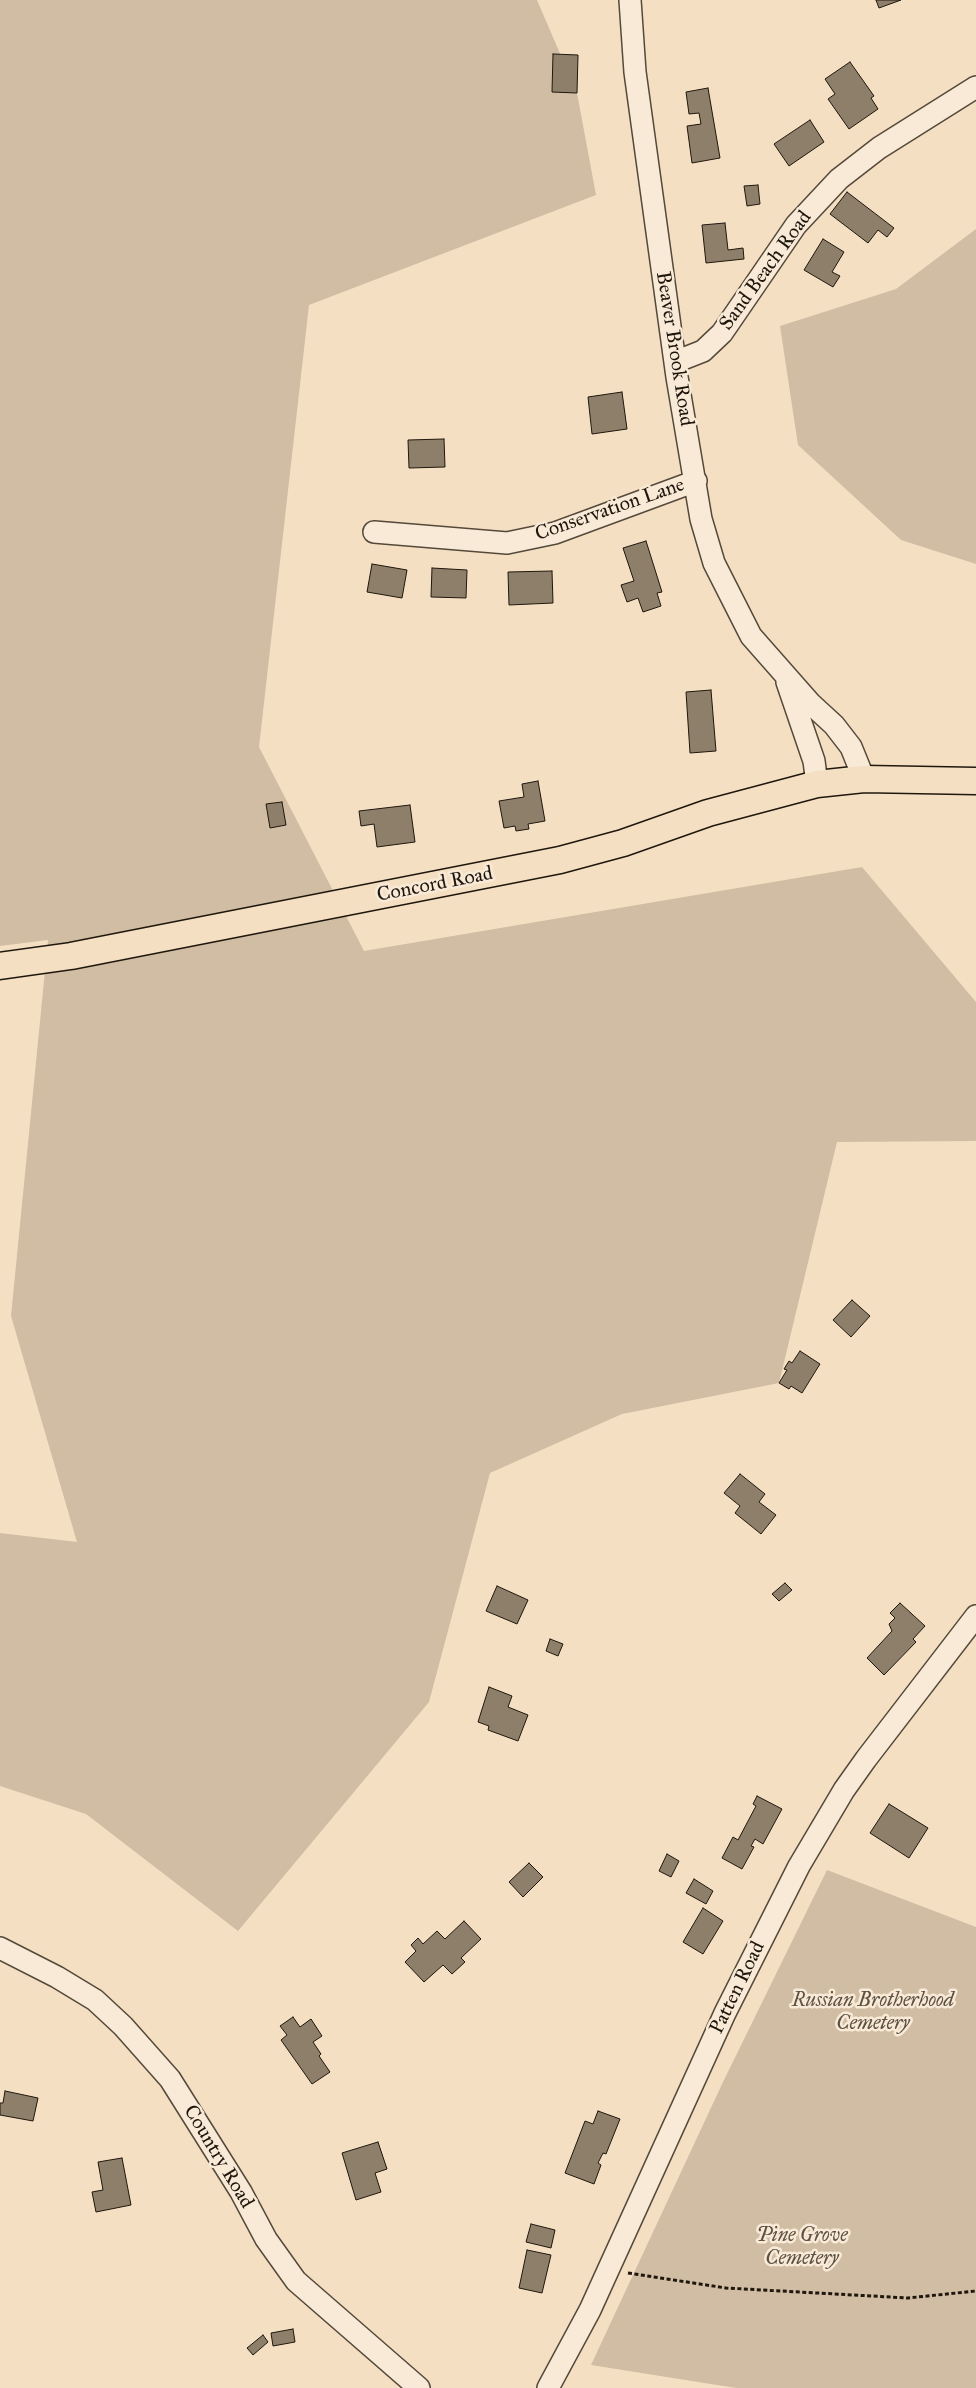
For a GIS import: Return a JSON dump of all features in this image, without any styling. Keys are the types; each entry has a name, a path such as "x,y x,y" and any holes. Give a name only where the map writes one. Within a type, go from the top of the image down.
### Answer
{"main road":[{"name":"Concord Road","path":"0,966 80,954 560,860 623,844 708,813 818,784 864,779 976,781"}],"street":[{"name":"Beaver Brook Road","path":"630,0 635,72 675,362 701,519 714,563 751,636 785,675 834,725 851,747 864,779"},
{"name":"Sand Beach Road","path":"675,362 703,352 722,333 796,225 839,179 886,143 976,87"},
{"name":"Conservation Lane","path":"374,532 507,542 555,533 696,481"},
{"name":"Beaver Brook Road","path":"785,675 814,760 818,784"},
{"name":"Patten Road","path":"548,2388 572,2345 725,2014 799,1866 839,1798 866,1759 976,1616"},
{"name":"Country Road","path":"0,1948 57,1977 95,2000 124,2026 170,2079 241,2192 266,2240 296,2281 419,2388"}],"path":[{"path":"608,2270 726,2288 908,2298 976,2291"}],"green space":[{"path":"0,0 537,0 577,93 596,195 309,305 259,747 364,951 862,867 976,1002 976,1141 837,1142 779,1383 622,1414 490,1473 429,1702 238,1931 86,1814 0,1786 0,1533 77,1542 11,1316 48,940 0,946"},
{"path":"976,229 976,564 901,540 798,445 780,326 896,289"},
{"name":"Pine Grove Cemetery","path":"827,1870 976,1927 976,2388 736,2388 591,2365 723,2082"}],"building":[{"path":"876,0 901,0 879,8"},
{"path":"553,54 578,55 577,93 552,92"},
{"path":"850,62 874,96 871,98 878,109 849,129 828,99 835,94 825,79"},
{"path":"708,88 720,158 692,163 687,126 701,124 699,113 689,114 686,92"},
{"path":"810,120 824,142 789,166 774,144"},
{"path":"758,185 760,204 747,206 744,186"},
{"path":"847,192 894,228 887,237 878,230 868,243 830,214"},
{"path":"725,223 728,250 743,248 744,259 706,263 702,225"},
{"path":"823,239 844,252 832,272 840,276 833,287 804,270"},
{"path":"622,392 627,429 592,434 588,397"},
{"path":"444,439 445,467 409,468 408,440"},
{"path":"646,541 662,592 657,593 661,606 643,612 638,598 627,602 621,585 634,581 623,548"},
{"path":"372,564 407,570 402,598 367,592"},
{"path":"432,568 467,570 466,598 431,597"},
{"path":"552,571 553,603 509,605 508,572"},
{"path":"711,690 716,751 690,753 686,692"},
{"path":"538,781 545,821 528,824 529,829 516,831 515,826 504,828 499,801 524,797 522,784"},
{"path":"282,802 286,825 270,828 266,804"},
{"path":"410,805 415,842 377,847 374,824 361,826 359,811"},
{"path":"852,1300 870,1316 851,1337 833,1320"},
{"path":"800,1351 820,1364 802,1393 791,1386 789,1389 779,1383 787,1370 784,1369 789,1361 792,1363"},
{"path":"740,1474 765,1494 759,1502 776,1515 761,1534 735,1513 740,1506 724,1493"},
{"path":"785,1583 792,1590 779,1601 772,1594"},
{"path":"497,1586 528,1600 517,1624 486,1611"},
{"path":"900,1603 925,1626 913,1639 916,1642 884,1675 867,1658 892,1631 889,1624 895,1618 890,1613"},
{"path":"550,1639 563,1644 558,1656 546,1651"},
{"path":"489,1687 512,1696 508,1707 528,1715 518,1741 488,1730 489,1726 478,1722"},
{"path":"757,1796 782,1809 763,1844 755,1839 751,1846 754,1847 742,1869 722,1858 733,1837 738,1840 756,1806 753,1804"},
{"path":"889,1804 928,1828 909,1858 870,1833"},
{"path":"667,1854 679,1861 671,1877 659,1871"},
{"path":"529,1863 543,1877 523,1897 509,1882"},
{"path":"694,1879 713,1891 706,1904 686,1893"},
{"path":"703,1908 723,1921 703,1954 683,1942"},
{"path":"464,1921 481,1939 461,1958 465,1962 452,1974 443,1965 424,1982 405,1962 416,1951 411,1945 418,1938 423,1944 437,1931 445,1939"},
{"path":"293,2017 300,2027 311,2019 322,2036 313,2042 321,2054 319,2056 330,2072 312,2084 281,2040 287,2035 280,2026"},
{"path":"5,2091 38,2098 33,2121 0,2115 0,2103 3,2103"},
{"path":"598,2111 620,2119 606,2154 603,2153 598,2163 601,2165 594,2184 565,2173 585,2121 593,2124"},
{"path":"378,2142 387,2169 375,2173 381,2192 356,2200 342,2153"},
{"path":"122,2158 131,2205 96,2212 92,2192 103,2190 98,2162"},
{"path":"531,2224 555,2230 551,2248 526,2242"},
{"path":"527,2250 551,2255 542,2293 519,2288"},
{"path":"293,2329 295,2342 273,2346 271,2333"},
{"path":"263,2335 268,2342 253,2355 247,2348"}],"park label":[{"name":"Russian Brotherhood Cemetery","path":"873,2012"}]}
